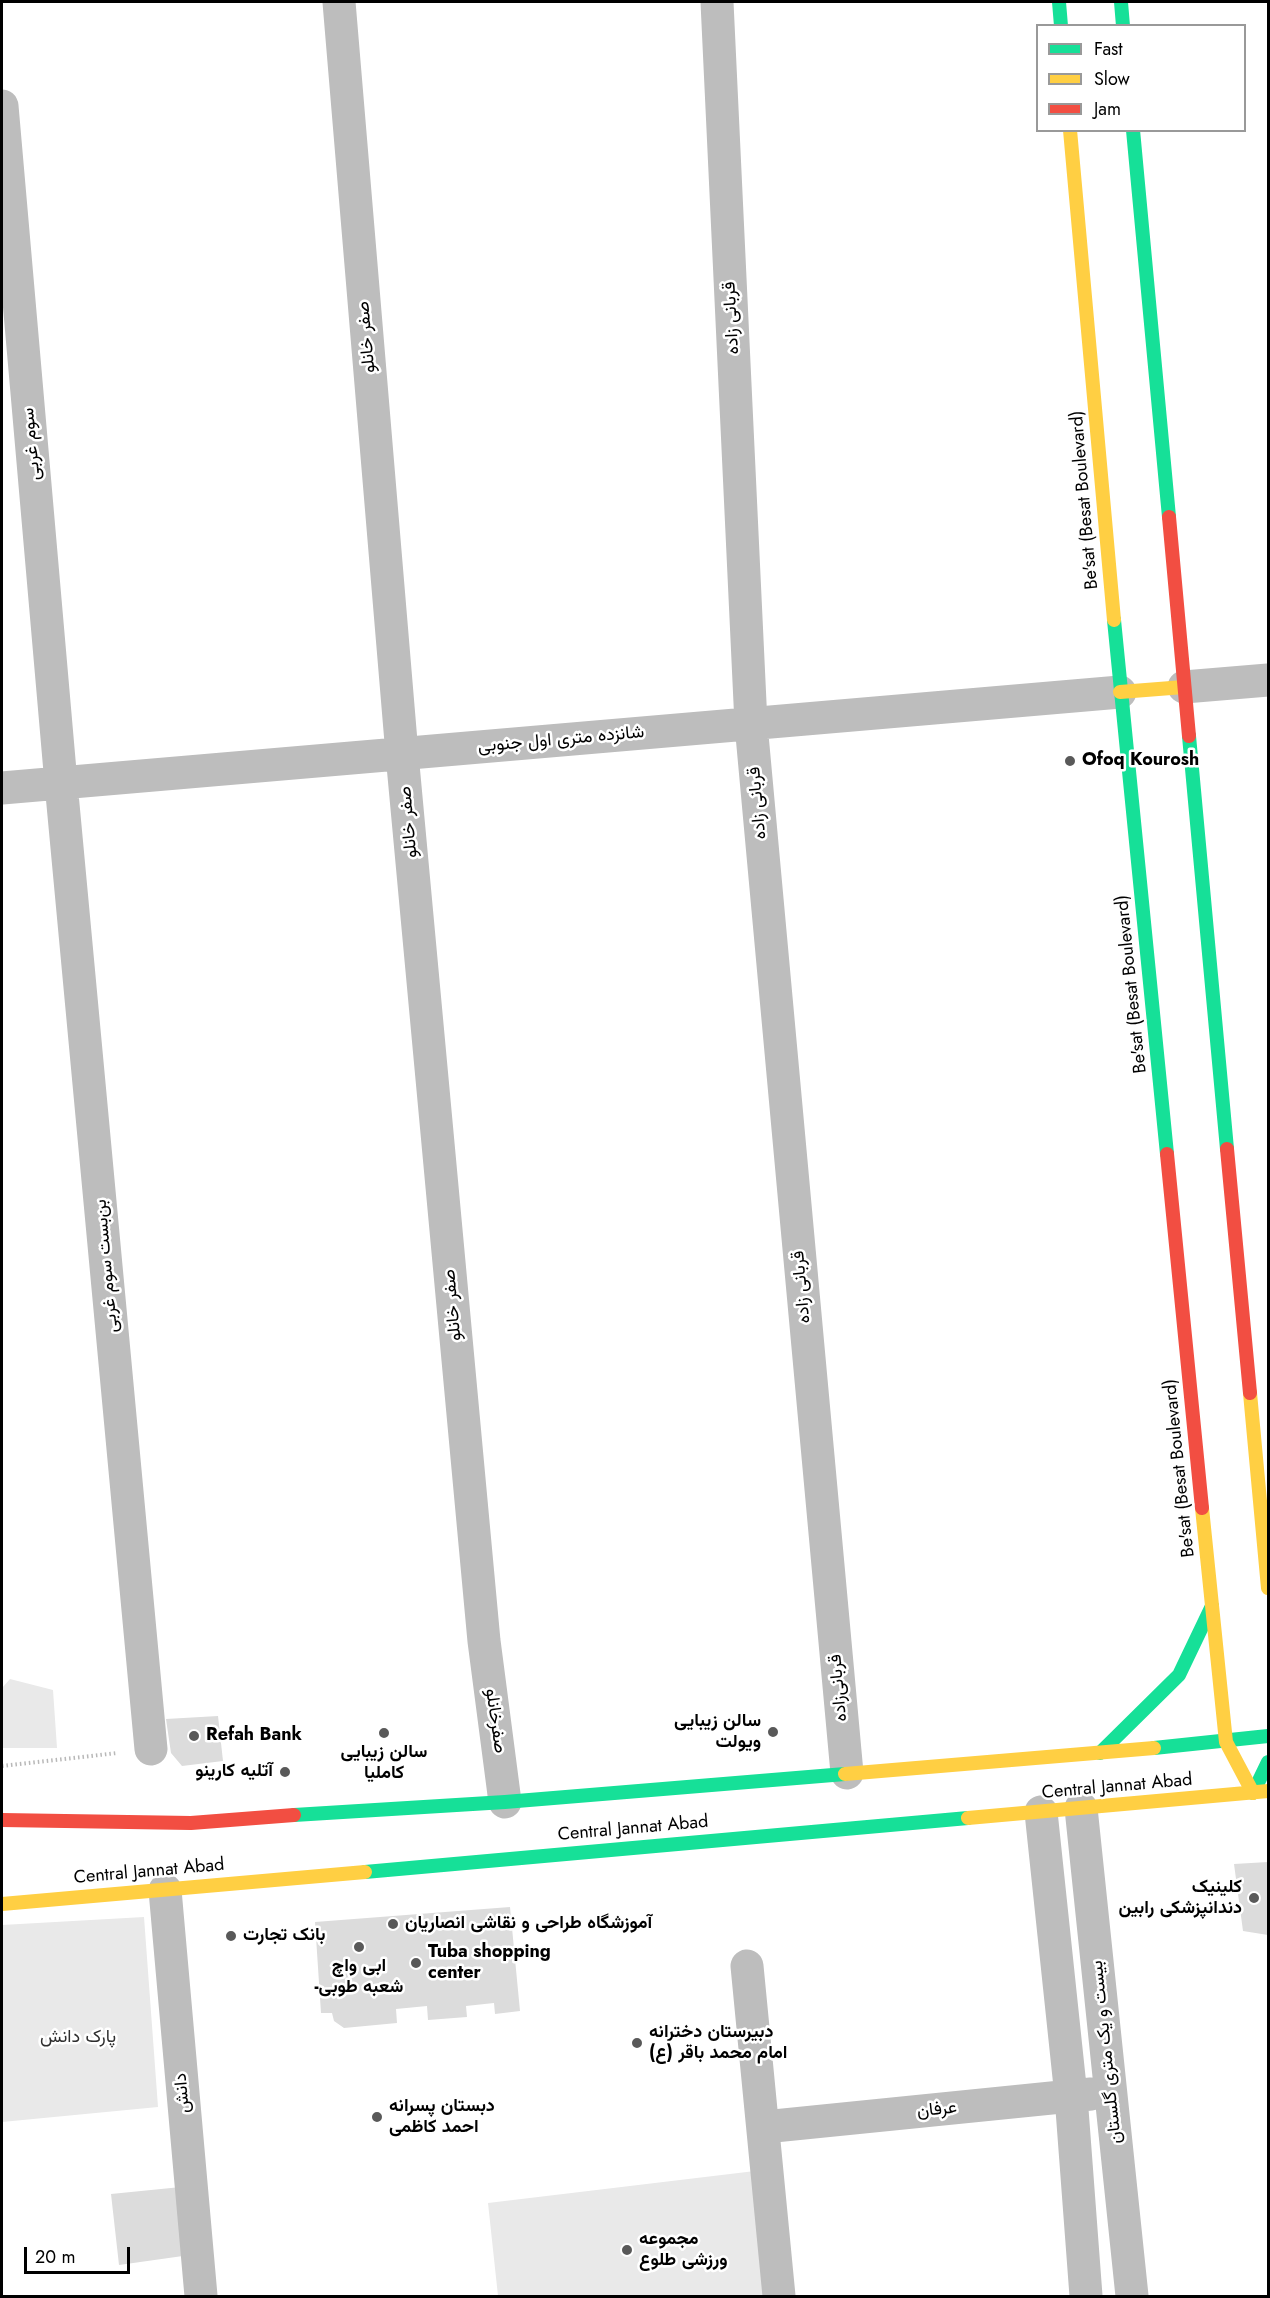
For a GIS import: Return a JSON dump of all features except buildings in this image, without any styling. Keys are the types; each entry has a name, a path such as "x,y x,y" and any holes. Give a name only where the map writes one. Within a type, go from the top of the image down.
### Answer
{"street":[{"name":"صفر خانلو","path":"339,2 402,754 484,1641"},
{"name":"قربانی زاده","path":"717,2 751,724 831,1603"},
{"path":"1059,2 1061,24"},
{"path":"1121,2 1123,24"},
{"name":"سوم غربی","path":"2,106 11,325 61,783"},
{"name":"Be'sat (Besat Boulevard)","path":"1070,132 1120,692 1226,1742 1254,1792"},
{"path":"1133,132 1269,1588"},
{"path":"1120,692 1269,680"},
{"name":"شانزده متری اول جنوبی","path":"2,788 1120,692"},
{"name":"بن‌بست سوم غربی","path":"61,783 151,1749"},
{"name":"قربانی‌زاده","path":"831,1603 847,1773"},
{"path":"1100,1753 1179,1675 1212,1606"},
{"name":"صفرخانلو","path":"484,1641 506,1802"},
{"name":"Central Jannat Abad","path":"2,1820 191,1823 506,1802 1100,1753 1269,1736"},
{"path":"1254,1792 1269,1762"},
{"name":"Central Jannat Abad","path":"2,1904 1269,1791"},
{"name":"بیست و یک متری گلستان","path":"1081,1808 1132,2296"},
{"path":"1041,1812 1071,2096 1086,2296"},
{"name":"دانش","path":"165,1890 201,2296"},
{"path":"747,1966 779,2296"},
{"name":"عرفان","path":"764,2127 1111,2092"}],"path":[{"path":"2,1766 151,1749"}],"green space":[{"path":"10,1679 53,1690 57,1748 2,1748 2,1688"},
{"name":"پارک دانش","path":"144,1917 158,2107 2,2122 2,1925"},
{"name":"مجموعه ورزشی طلوع","path":"755,2171 766,2296 498,2296 488,2203"}],"traffic: fast":[{"path":"1059,2 1061,24"},
{"path":"1121,2 1123,24"},
{"path":"1133,132 1169,517"},
{"path":"1114,620 1167,1154"},
{"path":"1189,736 1227,1149"},
{"path":"1100,1753 1179,1675 1212,1606"},
{"path":"1154,1748 1268,1736"},
{"path":"1253,1793 1268,1762"},
{"path":"294,1815 505,1802 845,1774"},
{"path":"365,1872 968,1818"}],"traffic: slow":[{"path":"1070,132 1114,620"},
{"path":"1120,692 1184,687"},
{"path":"1250,1393 1268,1588"},
{"path":"1202,1508 1226,1742 1253,1793"},
{"path":"845,1774 1154,1748"},
{"path":"968,1818 1268,1791"},
{"path":"2,1904 365,1872"}],"traffic: jam":[{"path":"1169,517 1189,736"},
{"path":"1227,1149 1250,1393"},
{"path":"1167,1154 1202,1508"},
{"path":"2,1820 191,1823 294,1815"}],"place":[{"name":"Ofoq Kourosh","path":"1070,761"},
{"name":"سالن زیبایی ویولت","path":"773,1732"},
{"name":"سالن زیبایی کاملیا","path":"384,1733"},
{"name":"Refah Bank","path":"194,1736"},
{"name":"آتلیه کارینو","path":"285,1772"},
{"name":"کلینیک دندانپزشکی رابین","path":"1254,1898"},
{"name":"آموزشگاه طراحی و نقاشی انصاریان","path":"393,1924"},
{"name":"بانک تجارت","path":"231,1936"},
{"name":"ابی واچ -شعبه طوبی","path":"359,1947"},
{"name":"Tuba shopping center","path":"416,1963"},
{"name":"دبیرستان دخترانه امام محمد باقر (ع)","path":"637,2043"},
{"name":"دبستان پسرانه احمد کاظمی","path":"377,2117"},
{"name":"مجموعه ورزشی طلوع","path":"627,2250"}]}
